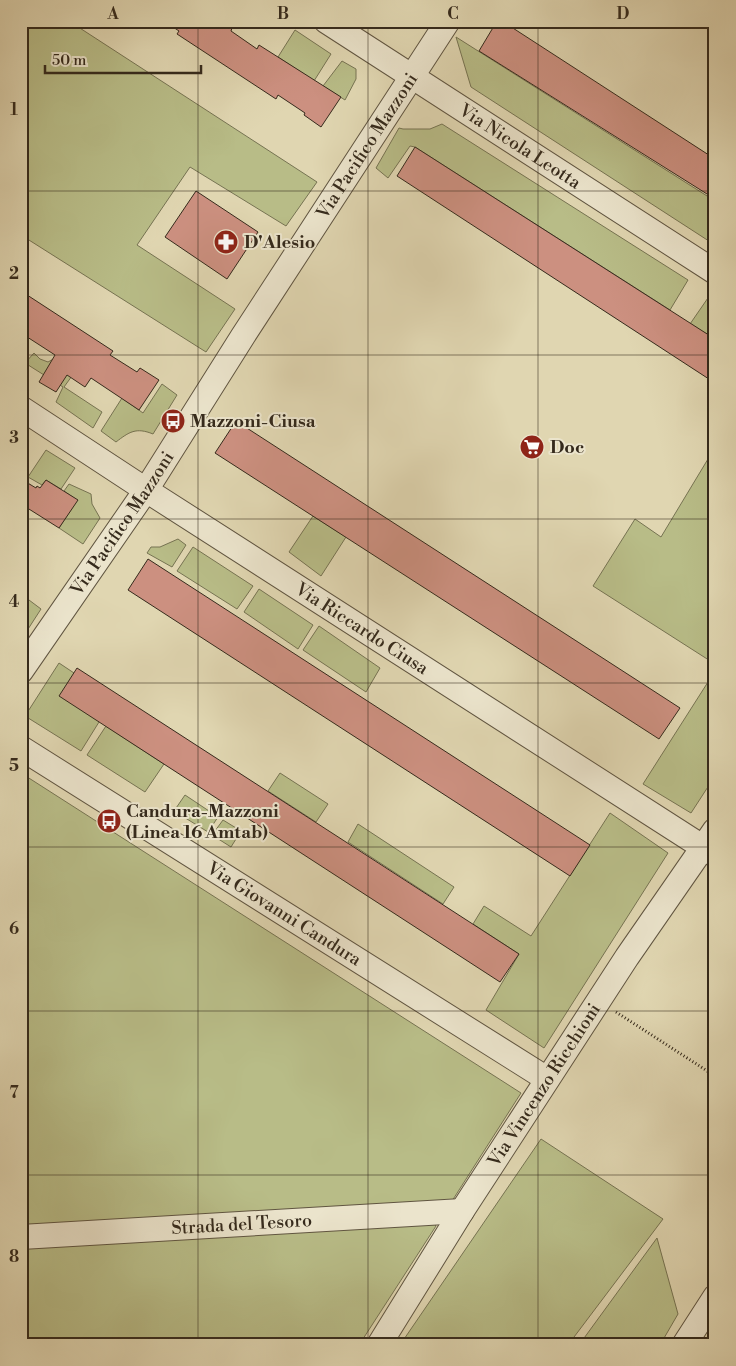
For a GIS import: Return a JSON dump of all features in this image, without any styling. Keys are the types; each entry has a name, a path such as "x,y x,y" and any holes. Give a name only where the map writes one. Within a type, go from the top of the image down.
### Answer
{"street":[{"name":"Via Nicola Leotta","path":"326,21 411,78 715,272"},
{"name":"Via Pacifico Mazzoni","path":"21,671 146,490 243,336 448,21"},
{"name":"Via Riccardo Ciusa","path":"21,408 146,490 711,844"},
{"name":"Via Giovanni Candura","path":"21,748 547,1079"},
{"name":"Via Vincenzo Ricchioni","path":"379,1345 462,1211 598,1000 627,957 711,844"},
{"name":"Strada del Tesoro","path":"21,1237 462,1211"},
{"path":"684,1345 709,1306"}],"path":[{"path":"598,1000 715,1076"}],"green space":[{"path":"21,21 69,21 317,182 286,226 190,167 137,245 235,309 206,352 21,235"},
{"path":"295,30 331,54 314,81 278,57"},
{"path":"456,37 715,201 715,245 471,87"},
{"path":"342,61 356,69 356,79 345,100 323,86"},
{"path":"442,124 688,280 670,310 415,147 410,146 388,178 376,168 399,128 430,129"},
{"path":"710,295 715,299 715,339 690,324"},
{"path":"34,353 40,359 48,362 57,357 77,369 64,387 102,412 93,428 56,402 63,387 25,363"},
{"path":"162,384 177,395 153,434 137,431 116,442 101,431 122,398 143,413"},
{"path":"46,450 75,468 61,489 46,480 42,485 28,477"},
{"path":"708,459 715,463 715,664 593,586 635,519 661,537"},
{"path":"69,484 91,494 92,504 100,518 83,544 59,528 77,500 64,491"},
{"path":"313,516 346,537 321,576 289,552"},
{"path":"178,539 186,545 172,567 147,553 151,547 160,547"},
{"path":"193,547 253,586 237,609 177,571"},
{"path":"259,589 313,625 298,649 244,612"},
{"path":"21,594 41,609 21,640"},
{"path":"319,626 380,668 366,692 303,650"},
{"path":"59,663 74,673 99,722 81,751 25,716"},
{"path":"708,682 715,687 715,776 691,813 643,784"},
{"path":"106,726 164,764 145,792 87,755"},
{"path":"21,773 521,1093 452,1201 21,1228"},
{"path":"280,773 328,804 316,822 268,791"},
{"path":"185,795 218,817 208,832 174,811"},
{"path":"610,813 668,853 544,1048 486,1010 519,954 473,924 484,906 531,936"},
{"path":"223,820 241,831 231,847 212,835"},
{"path":"358,824 454,887 443,904 348,842"},
{"path":"541,1139 663,1219 568,1345 400,1345"},
{"path":"433,1222 436,1226 361,1342 333,1345 21,1345 21,1246"},
{"path":"657,1238 678,1314 660,1345 579,1345"}],"building":[{"path":"164,21 222,21 232,28 231,31 257,49 259,45 341,97 321,127 304,115 305,113 278,95 276,99 177,34 179,31"},
{"path":"497,21 502,21 715,159 715,199 479,51"},
{"path":"415,147 715,339 715,383 397,176"},
{"path":"196,191 258,232 227,279 165,237"},
{"path":"21,291 113,351 110,355 137,372 140,368 159,380 139,410 91,378 85,387 67,375 56,392 39,382 55,355 21,333"},
{"path":"236,421 680,708 659,739 215,453"},
{"path":"21,479 36,488 37,486 40,488 46,480 78,500 59,528 21,504"},
{"path":"148,559 590,845 570,876 128,590"},
{"path":"77,668 519,954 500,982 59,696"}],"place":[{"name":"D'Alesio","path":"226,242"},
{"name":"Mazzoni-Ciusa","path":"173,421"},
{"name":"Doc","path":"532,447"},
{"name":"Candura-Mazzoni (Linea 16 Amtab)","path":"109,821"}]}
